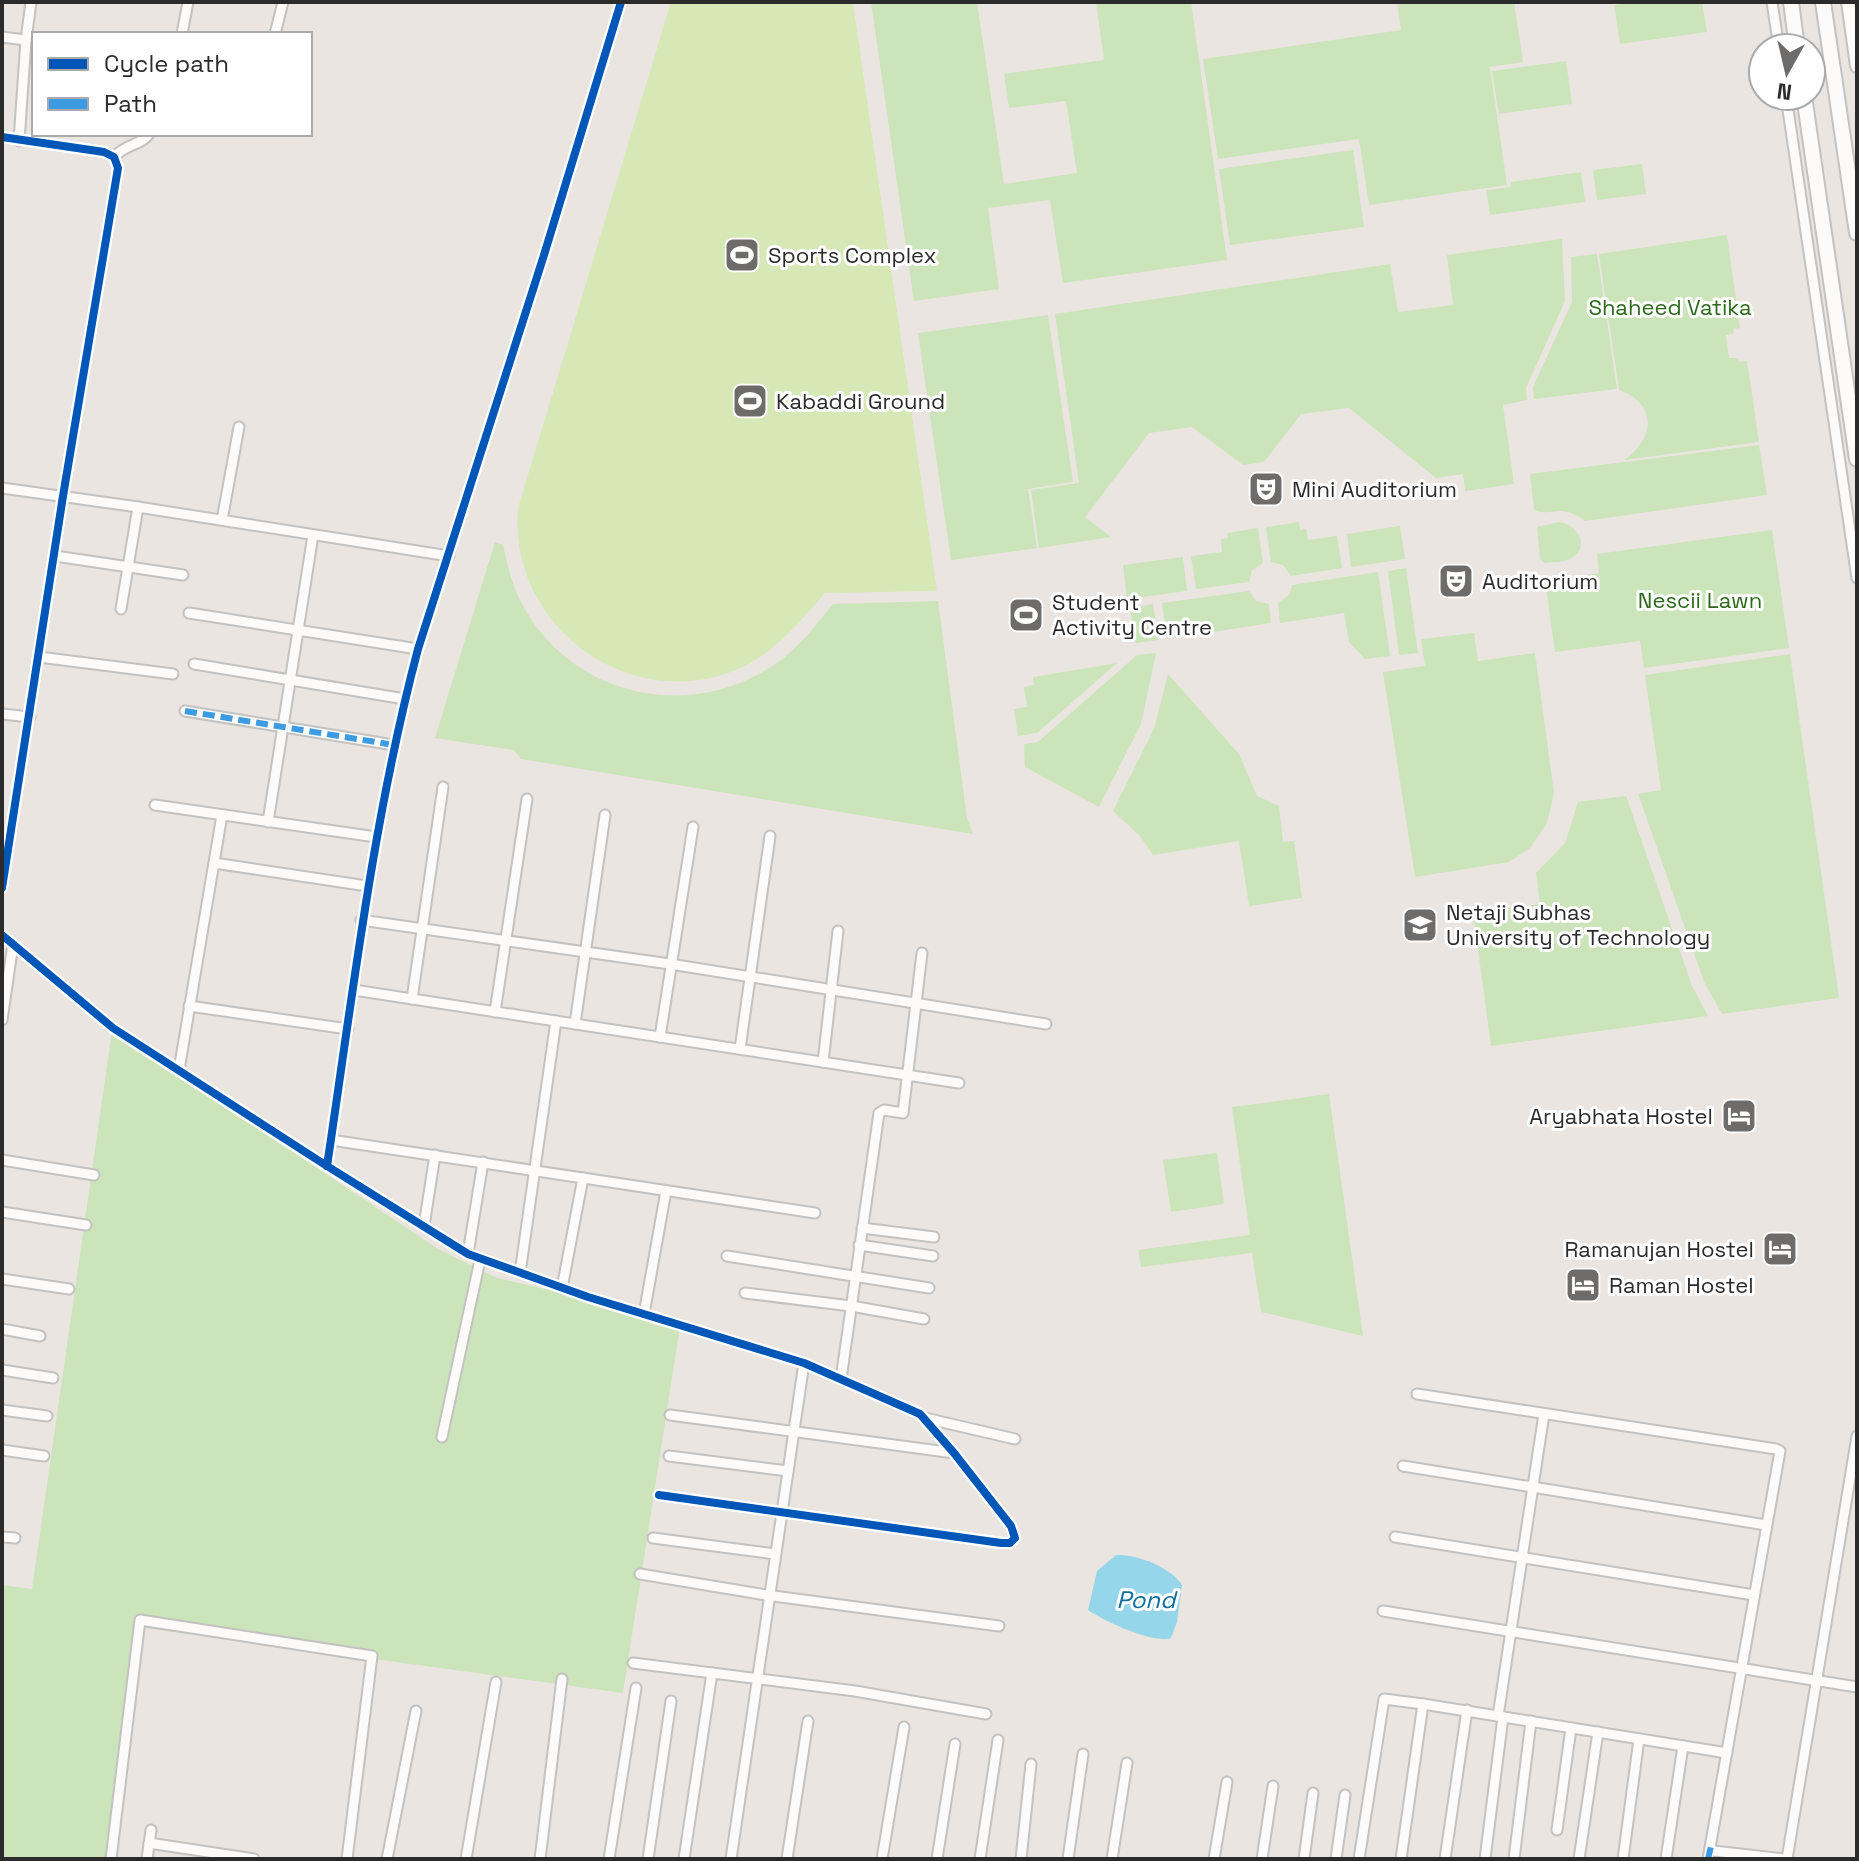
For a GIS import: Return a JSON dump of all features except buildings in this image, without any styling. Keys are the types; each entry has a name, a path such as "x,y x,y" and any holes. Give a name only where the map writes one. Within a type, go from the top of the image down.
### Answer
{"main road":[{"path":"1791,2 1795,32"},
{"path":"1823,2 1857,233"},
{"path":"1806,112 1857,459"}],"street":[{"path":"19,141 31,2"},
{"path":"182,32 188,2"},
{"path":"276,32 283,2"},
{"path":"327,1166 354,990 361,920 405,699 621,2"},
{"path":"1772,2 1777,32"},
{"path":"1848,2 1857,66"},
{"path":"2,37 28,47"},
{"path":"1789,112 1857,578"},
{"path":"114,157 124,146 144,141 148,136"},
{"path":"2,137 104,152 114,157 118,168 2,888"},
{"path":"222,520 239,427"},
{"path":"2,488 449,556"},
{"path":"121,609 138,507"},
{"path":"268,822 313,535"},
{"path":"55,556 183,575"},
{"path":"189,613 418,649"},
{"path":"39,657 173,674"},
{"path":"194,664 405,699"},
{"path":"185,711 394,745"},
{"path":"2,714 30,717"},
{"path":"412,999 443,787"},
{"path":"495,1012 527,799"},
{"path":"155,805 376,837"},
{"path":"179,1070 222,815"},
{"path":"575,1024 605,815"},
{"path":"660,1037 693,827"},
{"path":"740,1049 770,836"},
{"path":"214,863 367,886"},
{"path":"361,920 670,964 1046,1024"},
{"path":"823,1062 838,931"},
{"path":"2,935 113,1028 468,1254 562,1288 804,1363 913,1410 925,1418 954,1453 1011,1526 1015,1538 1013,1542 1001,1543 659,1495"},
{"path":"2,1020 13,944"},
{"path":"841,1379 879,1113 884,1110 903,1113 922,953"},
{"path":"354,990 959,1083"},
{"path":"189,1006 348,1029"},
{"path":"520,1273 556,1021"},
{"path":"331,1140 815,1213"},
{"path":"424,1226 435,1155"},
{"path":"2,1160 94,1175"},
{"path":"468,1254 483,1162"},
{"path":"562,1288 583,1178"},
{"path":"644,1314 666,1191"},
{"path":"2,1212 86,1225"},
{"path":"862,1228 934,1237"},
{"path":"859,1245 933,1256"},
{"path":"727,1256 929,1288"},
{"path":"442,1437 480,1260"},
{"path":"2,1279 69,1289"},
{"path":"745,1293 924,1319"},
{"path":"2,1329 40,1336"},
{"path":"731,1859 804,1363"},
{"path":"2,1370 53,1378"},
{"path":"1417,1394 1780,1451 1727,1753 1713,1854 1785,1859 1857,1436"},
{"path":"2,1410 47,1416"},
{"path":"1485,1859 1520,1557 1544,1414"},
{"path":"670,1415 954,1453"},
{"path":"925,1418 1015,1439"},
{"path":"2,1450 44,1456"},
{"path":"669,1456 788,1471"},
{"path":"1403,1466 1766,1525"},
{"path":"2,1537 15,1538"},
{"path":"1395,1537 1754,1595"},
{"path":"653,1538 775,1554"},
{"path":"640,1574 999,1626"},
{"path":"1383,1611 1857,1687"},
{"path":"111,1859 140,1620 372,1656 347,1859"},
{"path":"633,1663 757,1677 986,1714"},
{"path":"684,1859 712,1673"},
{"path":"540,1859 562,1679"},
{"path":"466,1859 496,1682"},
{"path":"609,1859 636,1688"},
{"path":"1359,1859 1382,1703 1387,1699 1727,1753"},
{"path":"648,1859 671,1701"},
{"path":"1401,1859 1423,1704"},
{"path":"1445,1859 1467,1710"},
{"path":"387,1859 416,1711"},
{"path":"787,1859 808,1721"},
{"path":"1514,1859 1531,1721"},
{"path":"882,1859 904,1727"},
{"path":"1557,1830 1571,1728"},
{"path":"1579,1859 1598,1732"},
{"path":"1623,1859 1639,1739"},
{"path":"980,1859 998,1740"},
{"path":"937,1859 955,1744"},
{"path":"1666,1859 1683,1746"},
{"path":"1068,1859 1083,1754"},
{"path":"1112,1859 1127,1763"},
{"path":"1021,1859 1031,1764"},
{"path":"1214,1859 1227,1782"},
{"path":"1262,1859 1273,1786"},
{"path":"1304,1859 1313,1793"},
{"path":"1336,1859 1345,1795"},
{"path":"147,1859 151,1830"},
{"path":"149,1843 254,1859"}],"green space":[{"name":"Sports Complex","path":"671,2 853,2 937,591 825,593 782,640 757,659 728,673 688,681 649,679 612,667 579,647 552,620 532,587 520,549 518,508"},
{"path":"871,2 977,2 1004,184 1077,173 1066,101 1009,108 1004,74 1104,60 1096,2 1191,2 1227,260 1063,283 1050,200 988,208 999,289 914,301"},
{"path":"1397,2 1514,2 1523,62 1490,67 1507,185 1369,205 1359,139 1218,159 1203,59 1401,30"},
{"path":"1702,2 1707,32 1620,44 1614,5"},
{"path":"1566,61 1572,104 1499,114 1492,71"},
{"path":"1353,150 1364,227 1230,245 1219,169"},
{"path":"1642,164 1646,194 1597,200 1593,170"},
{"path":"1581,172 1585,202 1490,215 1486,190 1511,187 1511,182"},
{"name":"Shaheed Vatika","path":"1727,235 1740,328 1733,329 1734,334 1726,335 1729,358 1747,361 1759,442 1624,460 1642,442 1648,422 1641,404 1619,390 1599,254"},
{"path":"1562,239 1565,301 1526,388 1527,400 1503,405 1514,484 1465,491 1463,474 1436,478 1349,408 1301,414 1264,462 1243,465 1192,427 1149,433 1085,517 1111,537 1039,548 1031,490 1079,483 1055,314 1390,264 1398,312 1453,305 1447,255"},
{"path":"1597,254 1617,389 1534,399 1533,387 1572,302 1571,257"},
{"path":"1048,315 1073,482 1028,489 1037,548 951,560 918,333"},
{"path":"1759,445 1767,495 1585,521 1569,512 1540,512 1534,509 1530,474"},
{"path":"1299,522 1300,530 1306,529 1308,540 1337,536 1342,568 1291,576 1283,565 1271,562 1266,527"},
{"path":"1559,522 1577,532 1580,549 1567,560 1544,563 1540,559 1537,527"},
{"path":"1400,526 1405,559 1351,567 1347,534"},
{"path":"1258,528 1263,563 1252,570 1249,582 1196,589 1191,556 1222,552 1221,539 1228,538 1227,533"},
{"name":"Nescii Lawn","path":"1772,530 1789,648 1644,668 1640,641 1555,652 1545,580 1599,573 1597,554"},
{"path":"495,542 503,545 519,598 540,631 566,658 597,677 631,690 667,695 703,693 739,683 774,665 813,629 833,604 938,601 967,818 973,834 521,759 514,750 435,738"},
{"path":"1183,557 1187,591 1127,599 1123,565"},
{"path":"1406,568 1418,653 1399,655 1388,571"},
{"path":"1378,572 1390,656 1365,659 1349,642 1344,613 1280,623 1278,603 1289,595 1292,585"},
{"path":"1249,591 1256,601 1269,604 1271,623 1167,639 1162,603"},
{"path":"1153,604 1158,640 1136,643 1130,608"},
{"path":"1474,633 1478,661 1535,653 1554,793 1547,823 1530,848 1509,862 1415,877 1383,672 1425,666 1421,639"},
{"path":"1156,653 1141,724 1099,807 1025,767 1024,744 1038,742 1137,655"},
{"path":"1790,654 1839,998 1722,1014 1704,982 1638,794 1661,790 1645,675"},
{"path":"1117,663 1037,733 1018,736 1014,709 1027,707 1024,687 1034,685 1033,677"},
{"path":"1168,674 1239,754 1257,796 1279,806 1283,842 1294,841 1302,898 1249,906 1239,841 1153,855 1140,836 1113,811 1154,729"},
{"path":"1626,796 1692,986 1708,1016 1491,1046 1473,912 1540,904 1536,873 1565,843 1578,802"},
{"path":"112,1031 438,1249 497,1278 681,1320 623,1693 138,1627 109,1859 2,1859 2,1585 32,1589"},
{"path":"1329,1094 1363,1336 1261,1312 1252,1253 1141,1267 1138,1250 1250,1235 1232,1107"},
{"path":"1217,1153 1224,1204 1171,1212 1163,1160"}],"water":[{"name":"Pond","path":"1116,1555 1152,1563 1170,1573 1182,1585 1177,1622 1171,1638 1141,1635 1088,1610 1097,1571"}],"marked path":[{"path":"185,711 394,745"},
{"path":"1708,1859 1711,1846"}],"cycle path":[{"path":"327,1166 376,842 418,649 621,2"},
{"path":"2,137 104,152 114,157 118,168 2,888"},
{"path":"2,935 113,1028 468,1254 588,1297 804,1363 920,1414 1011,1526 1015,1538 1010,1543 1001,1543 659,1495"}],"place":[{"name":"Sports Complex","path":"742,255"},
{"name":"Kabaddi Ground","path":"750,401"},
{"name":"Mini Auditorium","path":"1266,489"},
{"name":"Auditorium","path":"1456,581"},
{"name":"Student Activity Centre","path":"1026,615"},
{"name":"Netaji Subhas University of Technology","path":"1420,925"},
{"name":"Aryabhata Hostel","path":"1739,1116"},
{"name":"Ramanujan Hostel","path":"1780,1249"},
{"name":"Raman Hostel","path":"1583,1285"}]}
